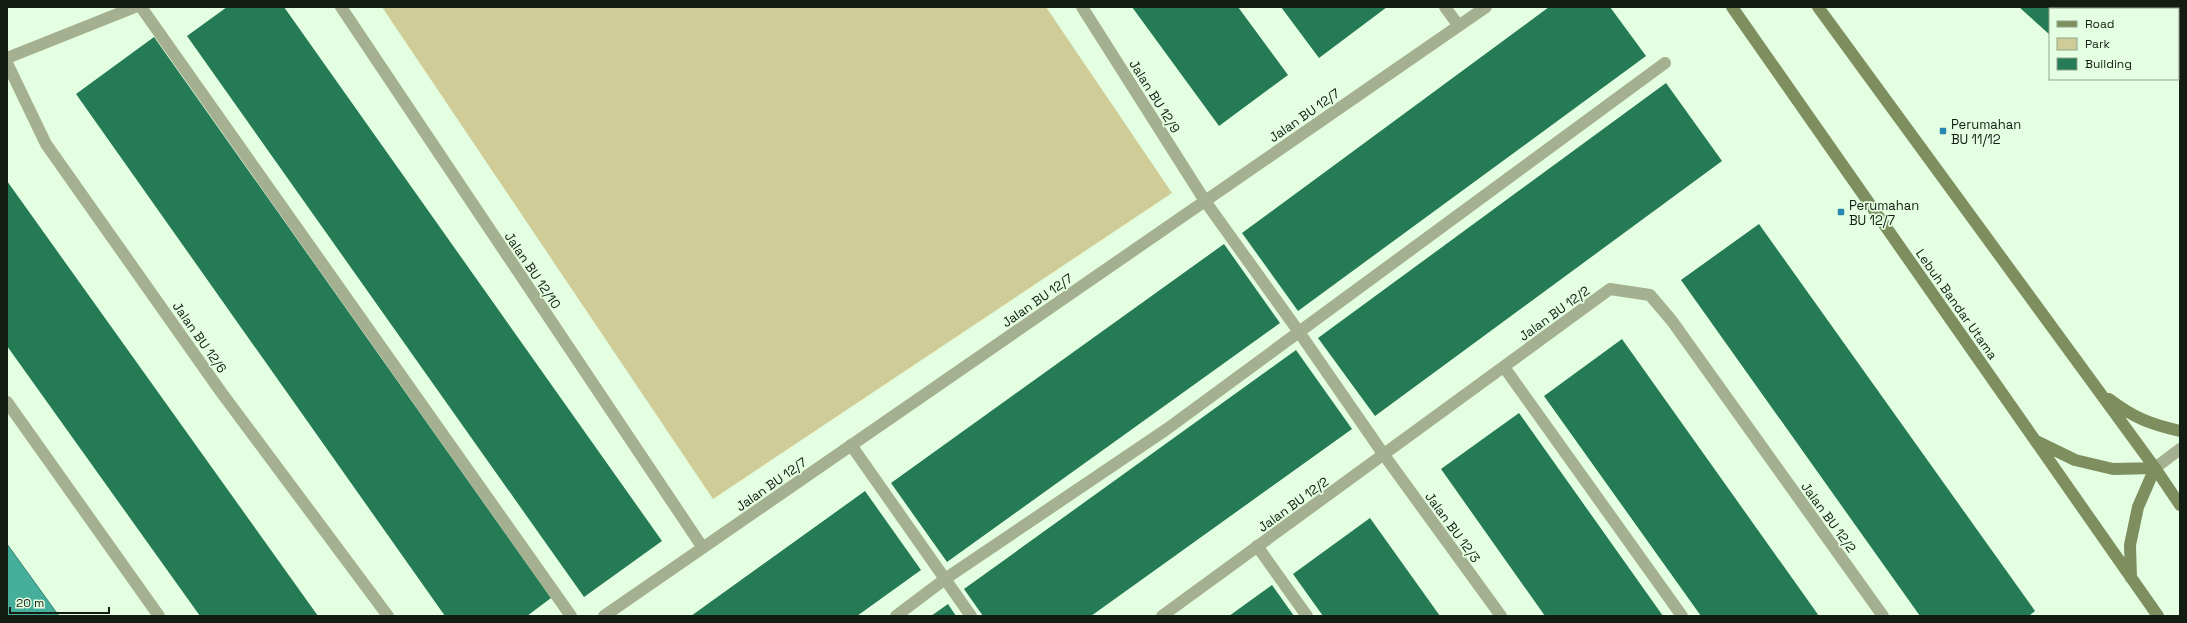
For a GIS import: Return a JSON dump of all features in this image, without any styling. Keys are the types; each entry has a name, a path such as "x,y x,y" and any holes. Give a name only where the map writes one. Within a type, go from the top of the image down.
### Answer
{"main road":[{"name":"Lebuh Bandar Utama","path":"1732,7 2158,616"},
{"path":"1818,7 2155,468 2180,505"},
{"path":"2099,392 2130,415 2156,425 2180,431"},
{"path":"2034,440 2075,460 2113,468 2155,468"},
{"path":"2131,578 2130,545 2138,507 2155,468"}],"street":[{"path":"7,58 135,7"},
{"path":"141,7 571,616"},
{"name":"Jalan BU 12/10","path":"341,7 703,548"},
{"name":"Jalan BU 12/9","path":"1082,7 1205,201 1299,332"},
{"path":"1445,7 1458,25"},
{"name":"Jalan BU 12/7","path":"604,616 1486,7"},
{"name":"Jalan BU 12/6","path":"7,63 46,144 221,392 388,616"},
{"path":"896,616 945,579 1167,429 1665,63"},
{"name":"Jalan BU 12/2","path":"1162,616 1610,289 1650,295 1672,321 1883,616"},
{"name":"Jalan BU 12/3","path":"1299,332 1384,455 1501,616"},
{"path":"1504,367 1682,616"},
{"path":"7,402 160,616"},
{"path":"850,446 971,616"},
{"path":"2155,468 2180,450"},
{"path":"1258,546 1308,616"}],"green space":[{"path":"382,7 1046,7 1172,193 713,499"}],"water":[{"path":"7,544 59,616 7,616"}],"building":[{"path":"227,7 284,7 662,541 584,597 187,36"},
{"path":"1132,7 1238,7 1288,75 1219,126"},
{"path":"1281,7 1387,7 1319,58"},
{"path":"1549,7 1610,7 1646,56 1298,311 1242,233"},
{"path":"2019,7 2110,7 2049,8 2049,34"},
{"path":"154,37 551,598 527,616 445,616 76,94"},
{"path":"1666,83 1722,161 1375,416 1318,338"},
{"path":"7,181 318,616 200,616 7,346"},
{"path":"1759,224 2035,611 2029,616 1920,616 1681,280"},
{"path":"1224,244 1280,323 947,562 891,483"},
{"path":"1622,339 1819,616 1701,616 1544,396"},
{"path":"1296,350 1352,429 1091,616 983,616 964,589"},
{"path":"1519,413 1663,616 1545,616 1441,469"},
{"path":"865,491 921,570 857,616 691,616"},
{"path":"1370,518 1440,616 1323,616 1293,574"},
{"path":"1272,585 1294,616 1229,616"},
{"path":"948,604 956,616 931,616"}],"place":[{"name":"Perumahan BU 11/12","path":"1943,131"},
{"name":"Perumahan BU 12/7","path":"1841,212"}]}
